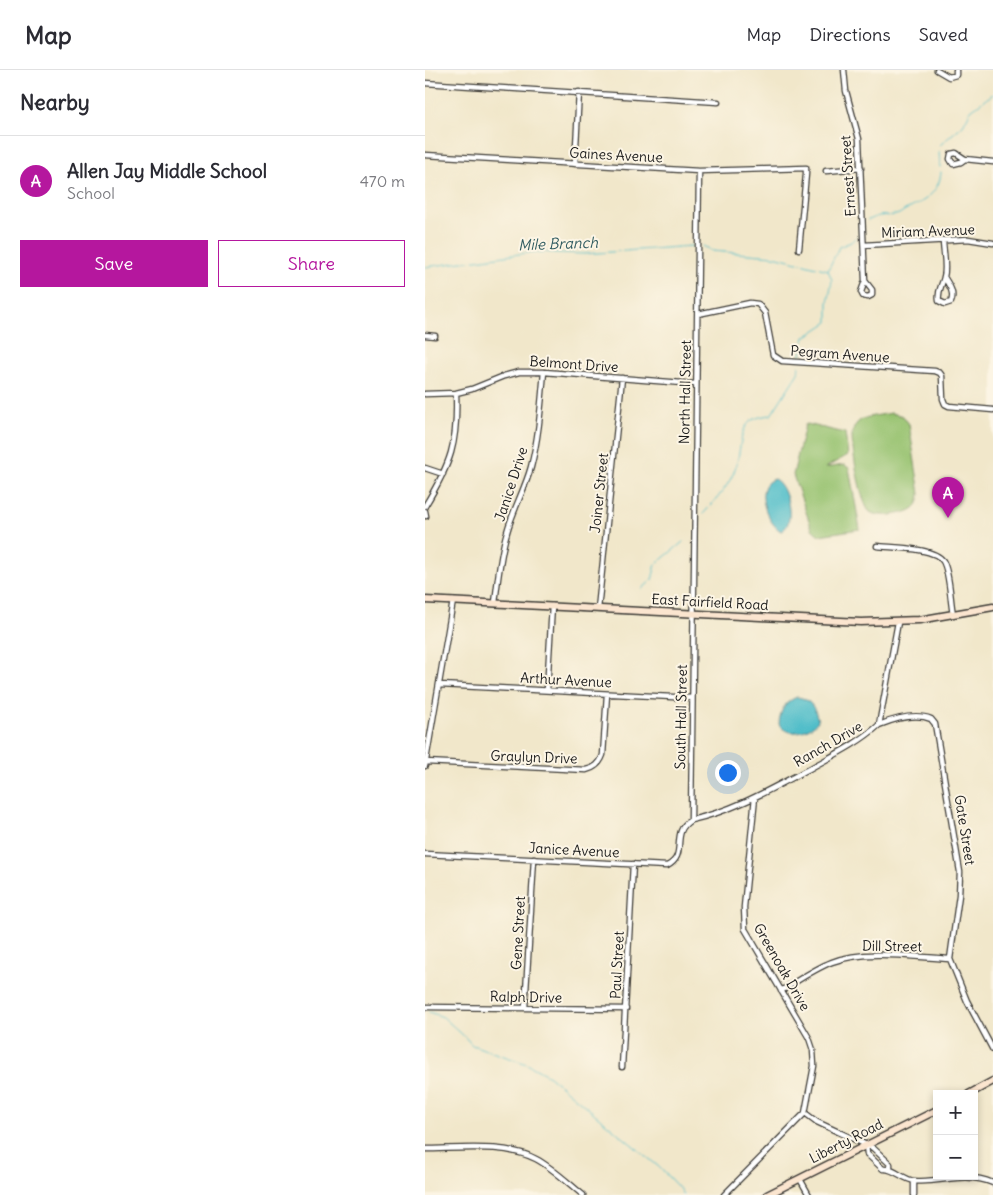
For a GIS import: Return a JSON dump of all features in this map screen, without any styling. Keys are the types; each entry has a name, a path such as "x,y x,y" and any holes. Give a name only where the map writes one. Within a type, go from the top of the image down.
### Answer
{"main road":[{"name":"East Fairfield Road","path":"425,600 812,620 898,622 993,607"},
{"path":"977,1090 993,1082"},
{"name":"Liberty Road","path":"767,1195 933,1112"}],"street":[{"name":"Ernest Street","path":"844,70 846,91 859,139 865,281"},
{"path":"937,70 949,77 955,74 956,70"},
{"path":"425,83 718,102"},
{"path":"575,164 579,92"},
{"name":"Gaines Avenue","path":"425,155 699,171 806,168 799,249"},
{"path":"965,158 993,162"},
{"path":"826,170 861,168"},
{"name":"North Hall Street","path":"694,613 695,384 698,314 699,171"},
{"name":"Miriam Avenue","path":"864,244 968,239 993,243"},
{"path":"943,240 944,277 939,288 938,298 939,301 945,304 951,302 953,298 944,277"},
{"name":"Pegram Avenue","path":"698,314 750,303 758,304 765,313 773,355 782,361 935,371 942,376 945,404 993,410"},
{"path":"425,335 435,336"},
{"name":"Belmont Drive","path":"425,394 456,393 519,372 544,372 695,384"},
{"name":"Janice Drive","path":"495,604 503,544 507,529 523,492 536,445 544,372"},
{"name":"Joiner Street","path":"598,609 622,378"},
{"path":"425,506 449,462 456,436 456,393"},
{"path":"425,468 443,474"},
{"path":"877,546 933,553 942,560 953,614"},
{"path":"425,766 453,601"},
{"path":"547,690 552,606"},
{"name":"South Hall Street","path":"691,820 691,698 694,613"},
{"name":"Ranch Drive","path":"691,820 735,807 755,798 851,746 879,725 898,622"},
{"name":"Arthur Avenue","path":"439,685 691,698"},
{"name":"Graylyn Drive","path":"426,762 586,770 592,768 599,763 603,755 607,694"},
{"name":"Gate Street","path":"879,725 894,720 919,717 931,719 935,724 960,872 959,896 950,959"},
{"name":"Greenoak Drive","path":"755,798 744,907 745,929 760,957 799,1019 812,1046 813,1066 805,1114"},
{"name":"Janice Avenue","path":"425,854 667,866 677,858 681,830 684,824 691,820"},
{"name":"Gene Street","path":"525,1008 535,859"},
{"name":"Paul Street","path":"622,1067 633,864"},
{"name":"Dill Street","path":"781,991 830,962 853,956 881,955 950,959"},
{"path":"950,959 967,1001 993,1050"},
{"name":"Ralph Drive","path":"425,1007 626,1009"},
{"path":"724,1195 805,1114 817,1122 873,1148 890,1164 890,1168"},
{"path":"866,1145 867,1154 883,1169 890,1168 914,1181 964,1177 993,1183"},
{"path":"425,1149 504,1150 523,1154 544,1164 583,1195"},
{"path":"800,1180 809,1195"},
{"path":"914,1181 914,1195"}],"green space":[{"path":"891,413 903,416 909,424 920,494 917,505 914,508 899,514 879,515 870,512 863,499 855,464 852,435 859,421"},
{"path":"805,425 845,433 848,455 825,468 844,465 849,468 860,529 819,535 812,529 793,475"}],"water":[{"path":"774,479 783,488 788,505 788,521 786,527 781,531 771,521 764,505 764,489 767,483"},
{"path":"797,697 805,699 812,705 818,721 810,728 799,732 787,731 779,724 782,711 789,701"}],"waterway":[{"name":"Mile Branch","path":"940,145 963,125 971,110 993,94"},
{"name":"Mile Branch","path":"939,151 940,167"},
{"name":"Mile Branch","path":"868,220 880,216 898,214 918,204 934,191 941,172"},
{"name":"Mile Branch","path":"703,246 712,251 774,256 828,270 839,247 851,242 856,237"},
{"name":"Mile Branch","path":"425,267 534,252 584,254 692,246"},
{"path":"800,359 805,337 828,322 828,303 832,280 828,270"},
{"path":"703,514 718,497 734,473 741,439 747,425 752,420 771,415 798,373 799,366"},
{"path":"642,589 652,580 656,564 683,542"},
{"path":"429,1012 443,1017 472,1045 527,1064 549,1076 659,1167 679,1188 683,1195"}],"place":[{"name":"Allen Jay Middle School","path":"948,518"}]}
